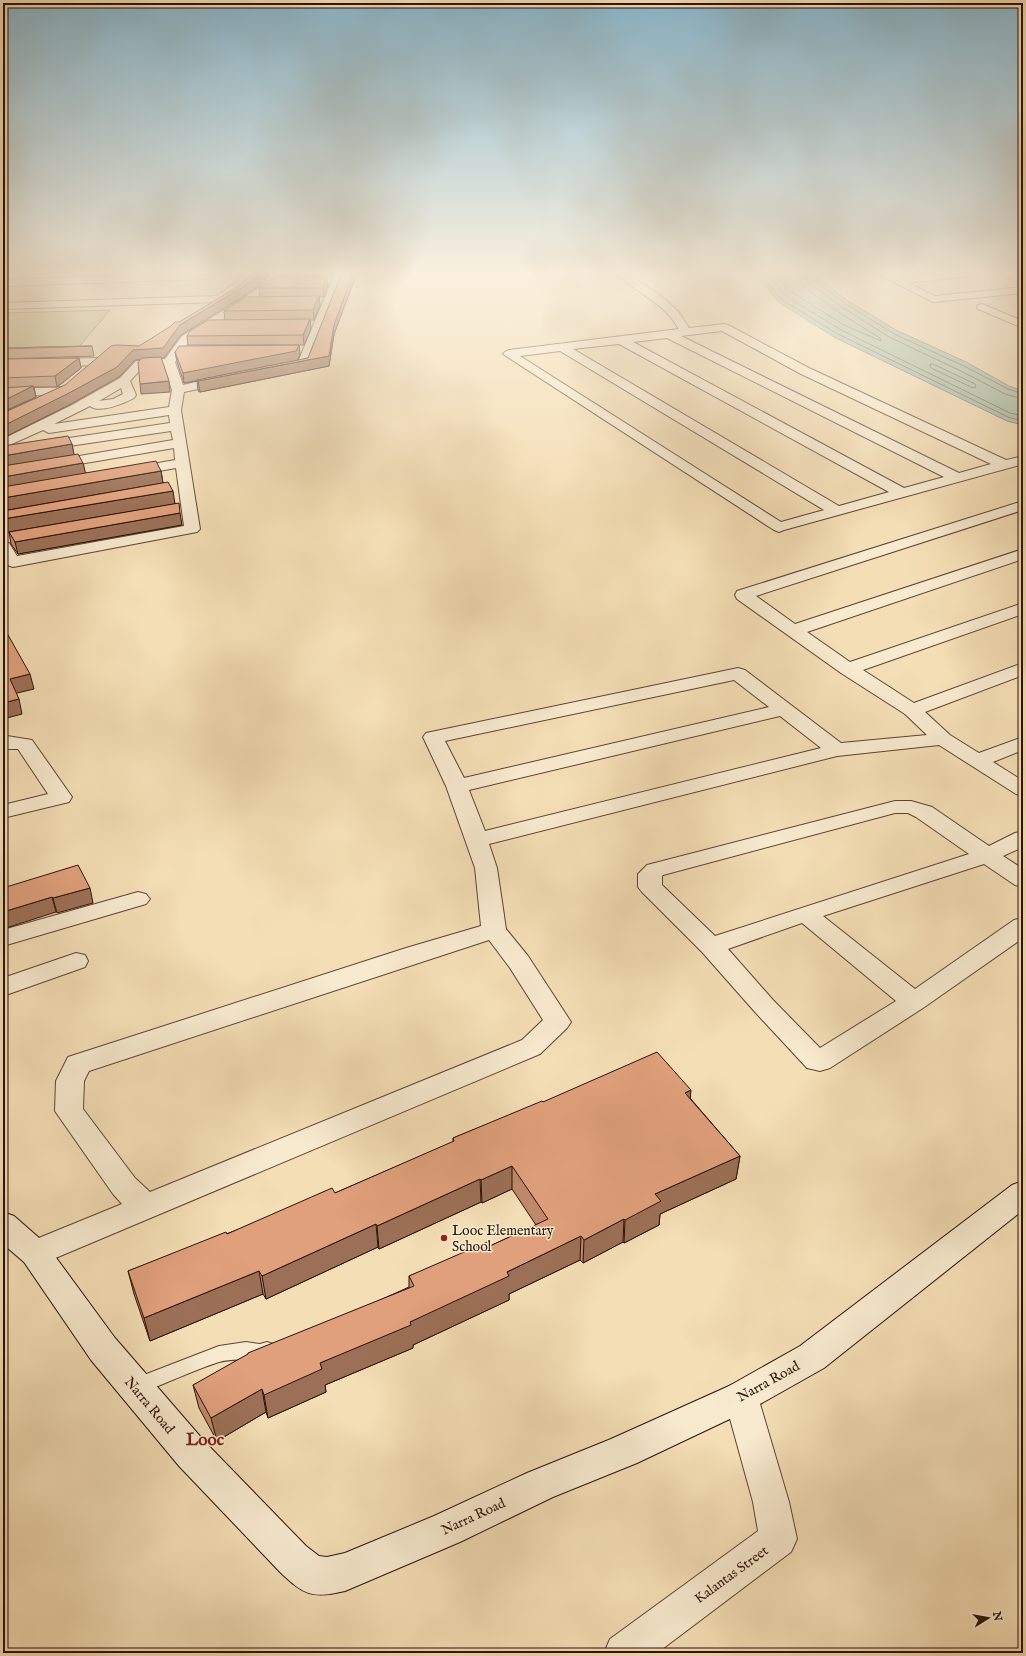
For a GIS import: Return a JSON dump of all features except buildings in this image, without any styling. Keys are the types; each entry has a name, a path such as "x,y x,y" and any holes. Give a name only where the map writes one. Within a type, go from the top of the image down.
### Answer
{"street":[{"path":"6,541 13,562 192,529 181,508 186,485 175,410 178,390 173,356 177,350"},
{"path":"263,372 303,365 309,350"},
{"path":"537,350 509,354 779,527 1023,460"},
{"path":"567,350 837,511"},
{"path":"640,350 902,493"},
{"path":"702,350 958,478"},
{"path":"767,350 805,371 1004,465"},
{"path":"3,444 77,408 116,402 130,395 124,381 140,364 192,351"},
{"path":"3,364 101,359 83,374 70,379 62,391 36,404"},
{"path":"219,381 221,366"},
{"path":"178,390 240,376"},
{"path":"3,393 62,391"},
{"path":"28,432 175,410"},
{"path":"3,452 177,426"},
{"path":"3,472 179,443"},
{"path":"120,474 182,463"},
{"path":"170,488 186,485"},
{"path":"1023,505 743,595 848,669 912,710 943,739 1023,790"},
{"path":"794,630 1023,554"},
{"path":"848,669 1023,608"},
{"path":"912,710 1023,669"},
{"path":"35,1253 531,1047 558,1022 520,962 494,930 486,868 457,786 433,737 738,674 837,750"},
{"path":"457,786 785,709"},
{"path":"477,840 837,750 943,739"},
{"path":"3,743 25,744 61,797 3,812"},
{"path":"978,760 1023,743"},
{"path":"1023,880 924,812 911,806 895,807 655,870 650,874 650,887 711,946 764,1006 817,1061 820,1061 914,1002 1023,926"},
{"path":"711,946 988,855 1023,838"},
{"path":"3,938 138,899"},
{"path":"805,914 914,1002"},
{"path":"145,1208 124,1186 69,1111 70,1081 78,1064 494,930"},
{"path":"3,987 76,961"},
{"name":"Narra Road","path":"3,1225 35,1253 103,1349 192,1454 293,1559 312,1575 327,1576 345,1572 447,1529 540,1485 624,1451 741,1396 812,1357 1023,1193"},
{"name":"Kalantas Street","path":"624,1653 778,1539 771,1502 741,1396"}],"lane":[{"path":"135,1387 219,1354 246,1350 260,1352 282,1345"}],"shaded area":[{"path":"3,350 76,350 73,354 3,355"}],"water":[{"path":"861,350 940,350 966,362 1009,386 1023,391 1023,425 1007,421"}],"place":[{"name":"Looc Elementary School","path":"444,1238"}],"district":[{"name":"Looc","path":"205,1439"}]}
